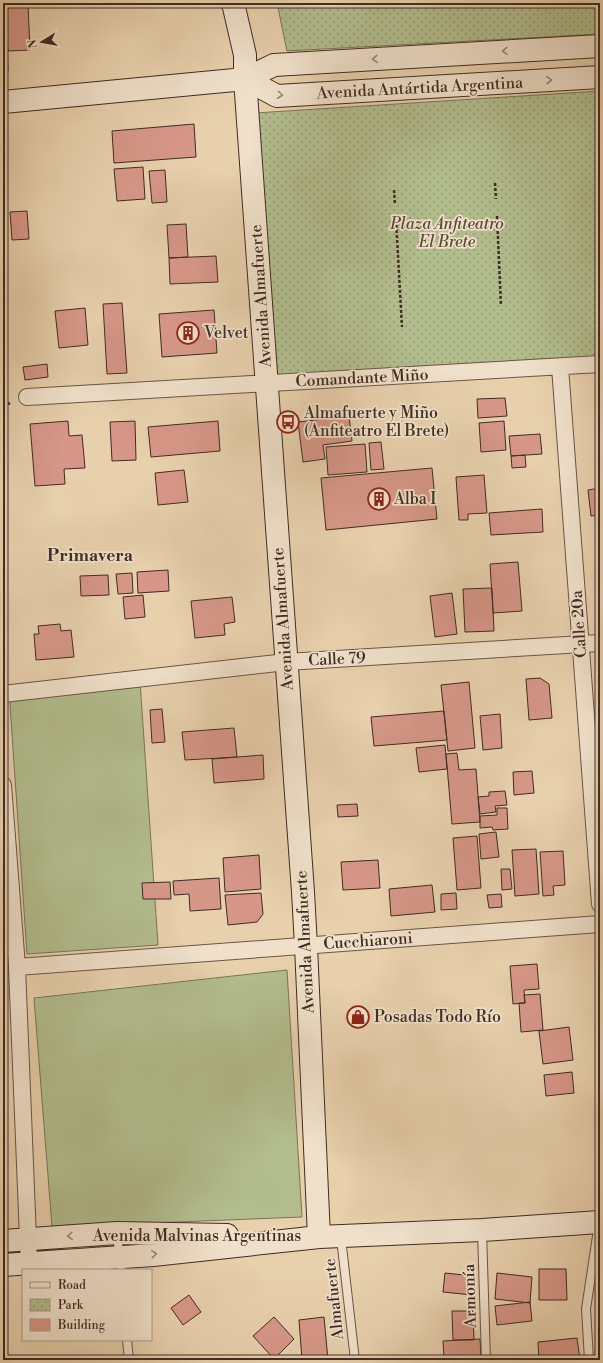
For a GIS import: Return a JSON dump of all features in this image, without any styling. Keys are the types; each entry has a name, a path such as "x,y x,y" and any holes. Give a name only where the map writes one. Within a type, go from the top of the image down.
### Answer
{"main road":[{"name":"Avenida Almafuerte","path":"233,3 245,55 245,79 306,946 319,1237"},
{"name":"Avenida Antártida Argentina","path":"3,102 245,79 274,65 600,46"},
{"name":"Avenida Antártida Argentina","path":"245,79 277,96 600,77"},
{"name":"Avenida Malvinas Argentinas","path":"3,1241 117,1233 319,1237 482,1230 599,1222"},
{"name":"Avenida Malvinas Argentinas","path":"3,1265 29,1263 120,1264 319,1237"}],"street":[{"name":"Comandante Miño","path":"27,397 600,364"},
{"name":"Calle 20a","path":"560,367 600,904"},
{"name":"Calle 79","path":"3,694 286,662 600,643"},
{"path":"3,785 9,944 17,968 29,1263"},
{"name":"Cucchiaroni","path":"17,968 600,924"}],"lane":[{"path":"589,1360 586,1309 599,1222"},
{"name":"Armonía","path":"482,1230 486,1360"},
{"path":"117,1233 120,1264"},
{"name":"Almafuerte","path":"341,1236 355,1360"},
{"path":"127,1341 129,1360"}],"path":[{"path":"495,183 496,199"},
{"path":"394,190 395,205"},
{"path":"497,216 501,306"},
{"path":"396,220 402,327"}],"green space":[{"path":"277,3 600,3 600,34 287,51"},
{"name":"Plaza Anfiteatro El Brete","path":"600,91 600,357 272,378 255,113"},
{"path":"140,681 158,945 27,954 9,690"},
{"path":"287,970 302,1217 52,1227 34,998"}],"building":[{"path":"28,5 30,50 8,51 7,37 3,37 3,6"},
{"path":"3,37 7,37 8,71 3,71"},
{"path":"194,124 196,157 114,163 112,131"},
{"path":"143,167 145,199 117,201 114,169"},
{"path":"165,170 167,202 152,203 149,171"},
{"path":"27,211 29,239 12,240 10,212"},
{"path":"186,224 188,257 169,258 167,225"},
{"path":"216,256 218,282 170,284 169,258"},
{"path":"122,303 127,373 107,374 103,304"},
{"path":"85,308 88,345 59,348 55,311"},
{"name":"Velvet","path":"214,310 217,353 162,357 159,314"},
{"path":"47,364 48,377 25,380 23,367"},
{"path":"505,398 507,416 478,418 477,399"},
{"path":"349,416 352,441 323,445 325,459 303,462 298,422"},
{"path":"68,421 69,436 82,435 85,468 64,469 65,484 35,486 30,424"},
{"path":"135,421 136,460 112,461 110,422"},
{"path":"218,421 220,451 151,457 148,427"},
{"path":"504,421 506,450 481,452 479,423"},
{"path":"540,434 542,454 511,456 509,436"},
{"path":"381,442 384,469 371,470 369,443"},
{"path":"365,444 367,472 328,475 326,447"},
{"path":"525,455 526,467 512,468 511,456"},
{"name":"Alba I","path":"432,468 437,519 326,530 321,478"},
{"path":"184,470 188,502 158,505 155,473"},
{"path":"484,475 487,513 468,514 468,520 459,520 456,477"},
{"path":"600,488 600,515 591,516 588,490"},
{"path":"542,509 543,532 491,535 489,513"},
{"path":"518,562 522,611 493,613 490,564"},
{"path":"168,570 169,591 138,593 137,572"},
{"path":"132,573 133,593 118,594 116,574"},
{"path":"108,575 109,595 81,596 80,576"},
{"path":"492,588 494,631 465,632 463,589"},
{"path":"452,593 457,634 435,637 430,596"},
{"path":"143,595 145,617 125,619 123,597"},
{"path":"232,597 235,622 224,624 225,635 195,638 191,601"},
{"path":"60,624 61,631 71,630 74,657 36,660 34,634 39,634 38,626"},
{"path":"540,678 549,684 552,718 529,720 526,679"},
{"path":"469,682 475,748 448,751 441,685"},
{"path":"162,709 165,742 152,743 150,710"},
{"path":"444,711 447,740 374,746 371,717"},
{"path":"500,714 502,748 483,750 480,716"},
{"path":"234,728 237,757 185,760 182,732"},
{"path":"445,745 447,769 419,772 416,748"},
{"path":"457,753 459,770 476,769 480,822 452,824 446,754"},
{"path":"263,755 264,779 214,783 212,759"},
{"path":"532,771 534,793 514,795 513,772"},
{"path":"505,791 507,805 495,806 496,812 480,814 478,797 489,796 489,792"},
{"path":"357,804 358,816 338,817 337,805"},
{"path":"497,808 507,808 508,829 493,830 492,827 480,828 480,816 497,815"},
{"path":"496,832 499,857 481,859 479,834"},
{"path":"477,836 481,888 457,890 453,838"},
{"path":"536,849 539,894 515,896 512,850"},
{"path":"563,851 565,885 553,886 554,895 543,896 540,852"},
{"path":"259,855 261,889 225,892 223,858"},
{"path":"378,860 380,888 343,890 341,862"},
{"path":"501,869 510,869 512,889 502,890"},
{"path":"219,878 221,909 190,911 189,894 174,895 173,881"},
{"path":"170,882 171,899 143,899 142,883"},
{"path":"432,885 435,912 391,916 389,889"},
{"path":"261,893 263,914 257,922 228,925 225,895"},
{"path":"456,893 457,909 441,910 441,894"},
{"path":"501,894 502,907 489,908 487,895"},
{"path":"537,964 539,989 524,990 525,1003 513,1004 510,966"},
{"path":"540,994 543,1030 521,1032 519,1003 525,1003 524,995"},
{"path":"569,1027 573,1060 543,1064 539,1031"},
{"path":"572,1072 574,1093 546,1096 544,1075"},
{"path":"539,1269 566,1269 567,1300 539,1300"},
{"path":"445,1273 474,1276 472,1295 443,1292"},
{"path":"497,1273 532,1277 530,1303 495,1299"},
{"path":"189,1295 201,1312 183,1325 171,1308"},
{"path":"530,1302 532,1321 497,1325 495,1306"},
{"path":"452,1311 473,1311 474,1340 453,1340"},
{"path":"274,1317 294,1339 274,1359 253,1336"},
{"path":"324,1317 328,1360 302,1360 299,1320"},
{"path":"577,1338 580,1360 539,1360 538,1342"},
{"path":"480,1339 481,1356 444,1358 443,1341"}],"place":[{"name":"Velvet","path":"188,333"},
{"name":"Almafuerte y Miño (Anfiteatro El Brete)","path":"288,422"},
{"name":"Alba I","path":"379,499"},
{"name":"Posadas Todo Río","path":"358,1017"}],"district":[{"name":"Primavera","path":"90,556"}]}
